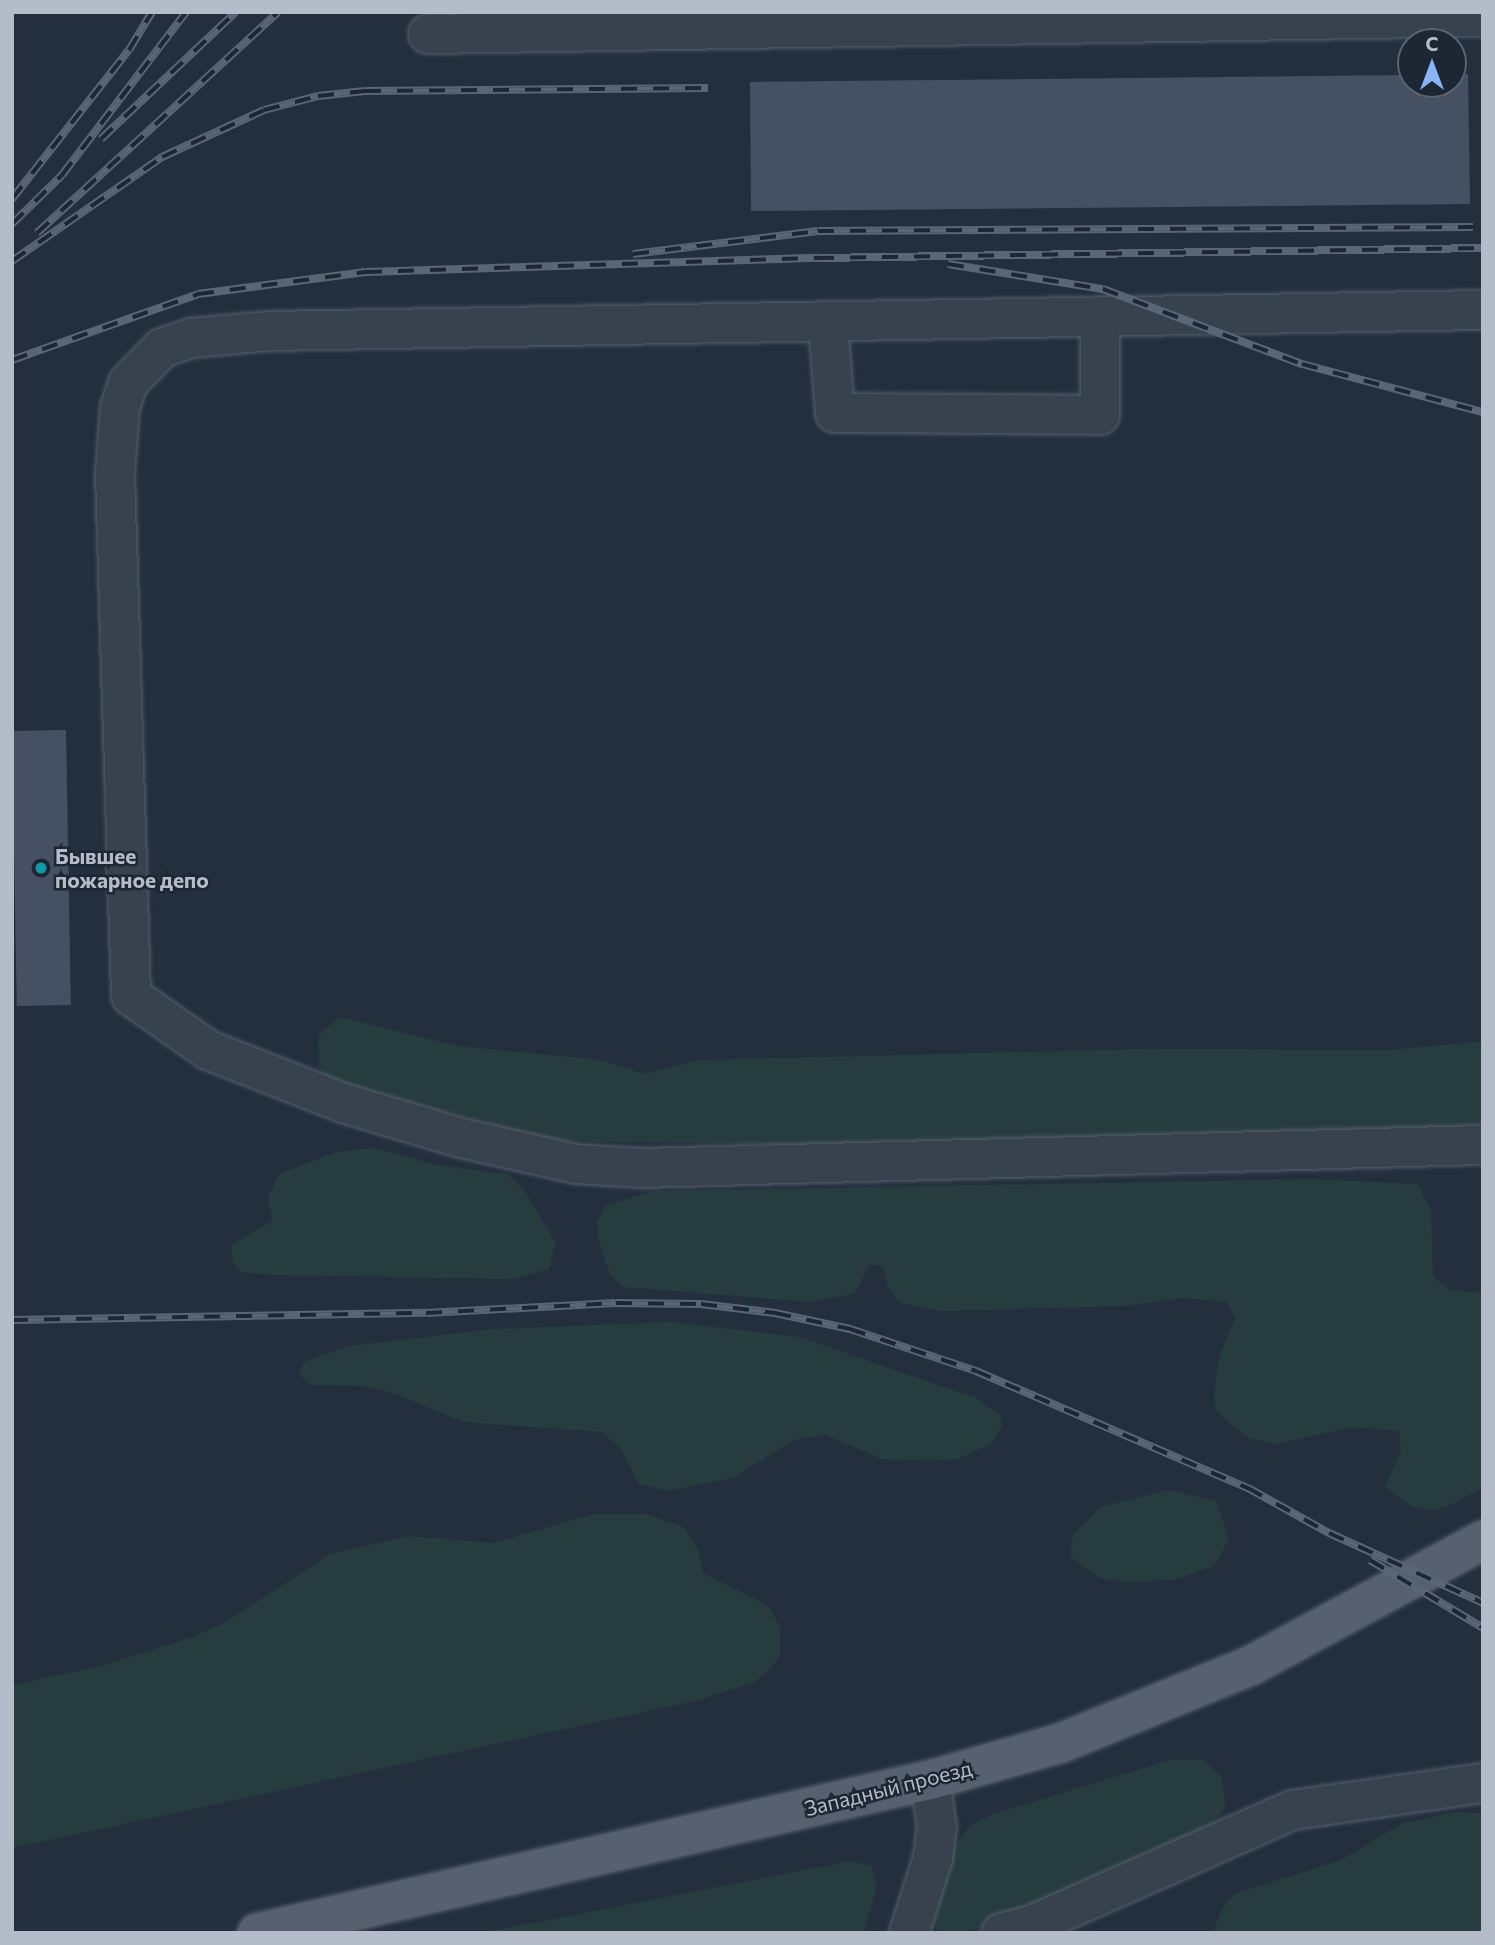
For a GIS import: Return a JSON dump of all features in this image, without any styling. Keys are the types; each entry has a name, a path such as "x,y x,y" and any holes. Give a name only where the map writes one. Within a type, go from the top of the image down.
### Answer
{"main road":[{"name":"Западный проезд","path":"257,1933 930,1780 1061,1743 1164,1704 1252,1665 1483,1539"}],"lane":[{"path":"428,34 1232,17 1483,18"},
{"path":"1483,310 270,331 191,338 162,348 141,364 120,407 114,474 131,996 208,1050 343,1103 461,1138 576,1164 643,1168 1483,1145"},
{"path":"828,322 835,413 1100,415 1100,316"},
{"path":"909,1933 933,1858 937,1827 930,1780"},
{"path":"1001,1933 1032,1925 1293,1810 1483,1783"}],"green space":[{"path":"340,1017 457,1046 601,1060 645,1074 698,1060 1144,1049 1390,1050 1483,1041 1483,1129 848,1146 553,1141 332,1081 319,1069 318,1035"},
{"path":"375,1148 436,1165 508,1174 525,1191 556,1243 549,1269 513,1279 271,1275 241,1272 233,1263 231,1245 272,1221 268,1197 279,1174 336,1152"},
{"path":"1312,1179 1417,1184 1431,1209 1433,1276 1450,1290 1483,1293 1483,1487 1454,1504 1430,1511 1412,1507 1385,1487 1401,1451 1399,1431 1352,1427 1277,1444 1249,1438 1229,1423 1215,1408 1214,1394 1219,1357 1235,1318 1227,1302 1182,1298 1124,1306 941,1311 900,1303 888,1288 883,1266 870,1265 854,1294 809,1302 623,1287 610,1275 598,1239 597,1221 606,1205 654,1191"},
{"path":"671,1322 800,1337 976,1398 999,1414 1002,1425 991,1444 957,1459 930,1461 882,1459 825,1435 794,1440 733,1478 668,1491 639,1484 622,1450 602,1432 463,1422 398,1395 367,1386 310,1385 299,1374 304,1362 349,1346 494,1329"},
{"path":"1168,1490 1216,1501 1229,1539 1214,1566 1174,1580 1126,1582 1099,1578 1070,1557 1073,1534 1101,1507"},
{"path":"594,1514 645,1514 684,1527 698,1549 703,1573 768,1605 780,1627 780,1656 768,1671 753,1683 695,1701 12,1848 12,1685 102,1666 195,1636 223,1624 330,1554 409,1536 494,1543"},
{"path":"1170,1760 1203,1760 1221,1776 1226,1806 1211,1827 1000,1923 959,1933 931,1929 929,1913 947,1855 970,1826 993,1814"},
{"path":"1455,1812 1483,1813 1483,1933 1213,1933 1222,1908 1234,1894 1341,1860 1401,1824"},
{"path":"851,1861 871,1866 877,1884 864,1933 481,1933"}],"building":[{"path":"1467,74 1470,204 751,211 750,82 1397,75 1397,98 1467,98"},
{"name":"Бывшее пожарное депо","path":"66,730 71,1005 17,1006 12,731"}],"railway":[{"path":"12,199 129,50 152,12"},
{"path":"12,224 62,175 186,12"},
{"path":"101,139 236,12"},
{"path":"37,233 278,12"},
{"path":"12,261 162,157 264,110 318,96 365,91 708,88"},
{"path":"633,254 818,231 1473,227"},
{"path":"12,360 198,294 366,272 818,258 1483,248"},
{"path":"948,264 1103,289 1302,364 1483,412"},
{"path":"12,1320 426,1313 616,1303 701,1304 775,1313 850,1329 976,1371 1248,1488 1329,1533 1483,1603"},
{"path":"1370,1560 1483,1628"}],"place":[{"name":"Бывшее пожарное депо","path":"41,868"}]}
